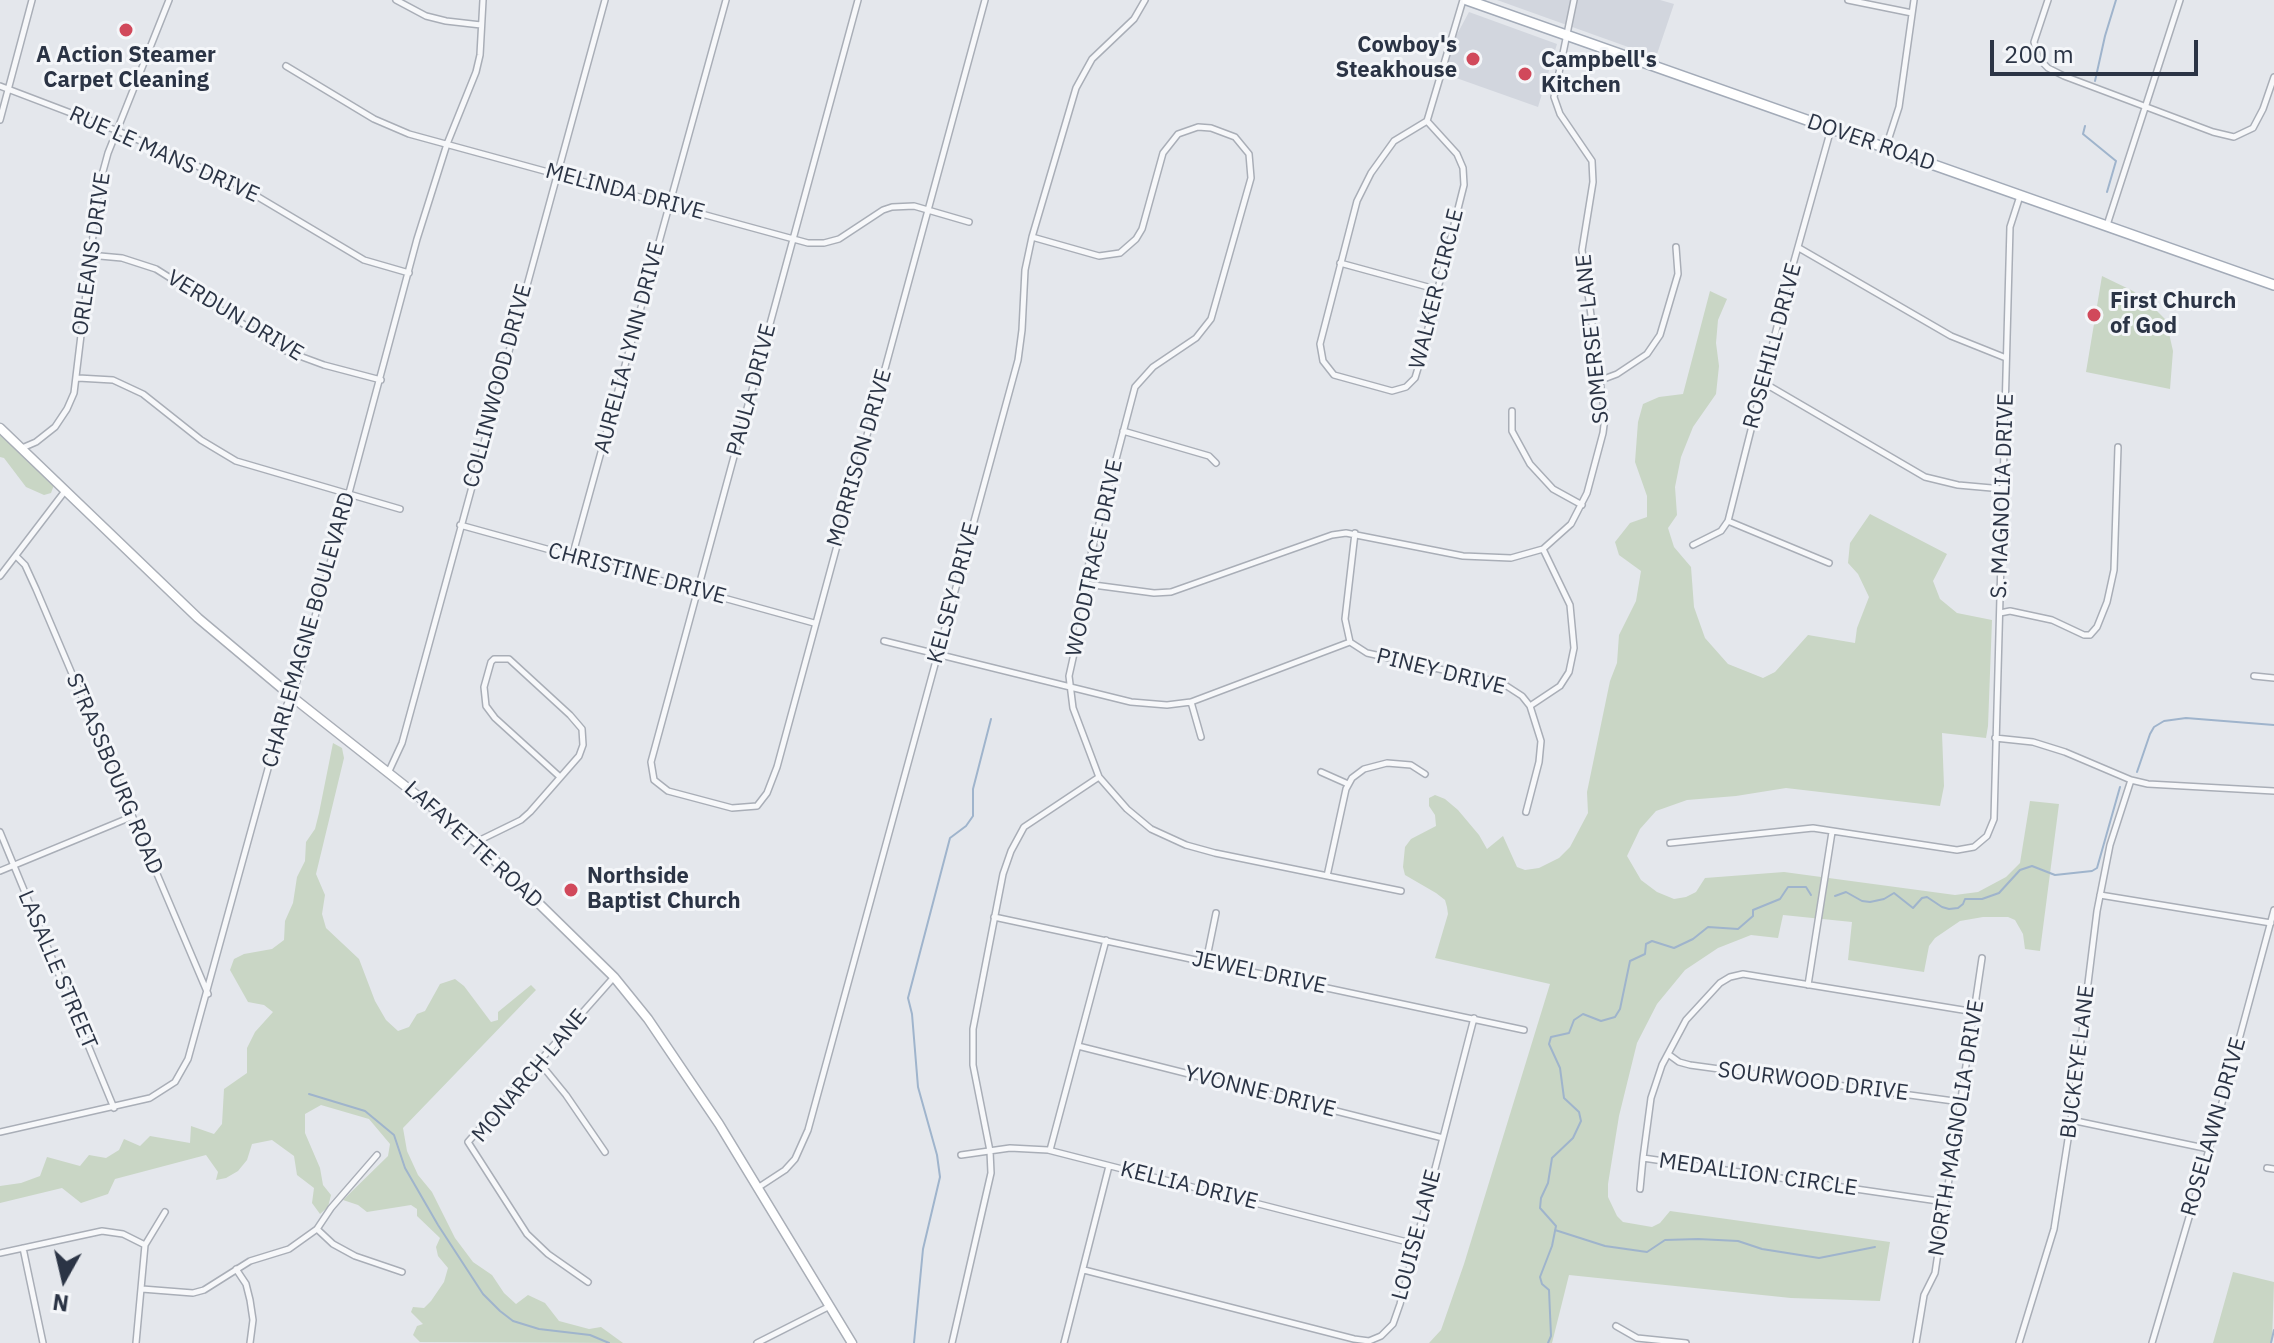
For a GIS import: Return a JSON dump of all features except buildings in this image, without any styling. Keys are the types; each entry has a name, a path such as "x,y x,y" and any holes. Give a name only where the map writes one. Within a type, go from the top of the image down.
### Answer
{"main road":[{"name":"DOVER ROAD","path":"1465,0 2274,285"},
{"name":"LAFAYETTE ROAD","path":"0,428 198,618 476,842 614,977 648,1019 759,1187 852,1343"}],"street":[{"path":"0,120 32,0"},
{"name":"ORLEANS DRIVE","path":"22,448 36,442 55,427 67,409 78,378 89,255 99,186 169,0"},
{"path":"396,0 426,16 481,25"},
{"name":"CHARLEMAGNE BOULEVARD","path":"0,1132 150,1098 175,1082 193,1049 269,765 349,494 409,273 447,144 476,72 483,0"},
{"name":"COLLINWOOD DRIVE","path":"389,771 402,743 605,0"},
{"name":"AURELIA LYNN DRIVE","path":"572,557 726,0"},
{"name":"PAULA DRIVE","path":"654,780 650,769 655,746 858,0"},
{"name":"MORRISON DRIVE","path":"654,780 668,791 741,809 757,806 767,793 777,767 985,0"},
{"name":"KELSEY DRIVE","path":"759,1187 785,1170 795,1159 808,1130 1018,360 1025,270 1032,237 1080,79 1092,59 1134,19 1145,0"},
{"path":"1427,121 1465,0"},
{"name":"SOMERSET LANE","path":"1086,584 1154,593 1171,592 1332,535 1355,533 1480,559 1511,558 1543,549 1571,524 1582,505 1604,427 1601,380 1582,250 1593,182 1592,161 1560,114 1554,97 1555,80 1574,0"},
{"path":"1848,0 1912,13"},
{"path":"1886,148 1899,107 1914,0"},
{"path":"2048,0 2035,36 2034,48 2038,58 2057,73 2219,135 2240,136 2257,122 2274,77"},
{"path":"2106,226 2180,0"},
{"name":"MELINDA DRIVE","path":"286,66 374,119 409,134 808,243 839,239 892,207 914,206 969,222"},
{"name":"RUE LE MANS DRIVE","path":"0,86 118,131 233,182 364,260 409,273"},
{"name":"WALKER CIRCLE","path":"1427,121 1457,154 1464,174 1461,198 1421,361 1410,383 1401,390 1392,391 1345,379 1328,370 1320,348 1356,204 1366,182 1394,141 1427,121"},
{"name":"WOODTRACE DRIVE","path":"1032,237 1081,251 1109,256 1120,253 1142,229 1163,153 1178,134 1198,127 1211,128 1235,137 1249,154 1251,178 1211,319 1196,338 1153,367 1135,387 1094,540 1069,676 1070,688 1077,721 1099,777 1134,815 1160,834 1215,853 1401,891"},
{"name":"ROSEHILL DRIVE","path":"1728,521 1831,129"},
{"name":"S. MAGNOLIA DRIVE","path":"1670,843 1803,828 1949,850 1968,849 1987,836 1994,819 2010,227 2020,195"},
{"path":"1601,380 1617,374 1647,354 1660,335 1678,274 1676,247"},
{"path":"1799,248 1951,336 2006,358"},
{"name":"VERDUN DRIVE","path":"89,255 122,258 156,269 286,351 381,380"},
{"path":"1340,263 1439,290"},
{"path":"78,378 108,378 140,392 201,440 236,461 400,509"},
{"path":"1764,383 1925,477 1958,485 2003,489"},
{"path":"1512,411 1512,431 1516,441 1539,476 1563,497 1582,505"},
{"path":"1123,431 1209,456 1216,463"},
{"path":"2000,613 2010,611 2039,616 2090,635 2101,617 2114,570 2118,447"},
{"path":"0,576 66,490"},
{"path":"1693,545 1711,538 1728,521 1829,563"},
{"name":"CHRISTINE DRIVE","path":"460,525 814,623"},
{"name":"PINEY DRIVE","path":"1355,533 1345,619 1350,642 1367,653 1502,683 1522,696 1530,706 1541,741 1526,812"},
{"path":"1530,706 1560,686 1569,672 1573,651 1570,605 1543,549"},
{"name":"STRASSBOURG ROAD","path":"16,556 25,565 36,589 208,994"},
{"path":"884,641 1131,702 1167,705 1191,702 1350,642"},
{"path":"476,842 521,820 541,800 579,756 583,745 582,729 509,659 494,659 484,687 486,706 495,718 560,777"},
{"path":"2254,676 2274,678"},
{"path":"1191,702 1201,737"},
{"path":"1995,738 2033,742 2131,780 2160,786 2274,791"},
{"path":"1327,876 1348,784 1364,769 1387,763 1411,765 1425,774"},
{"path":"1321,772 1348,784"},
{"path":"952,1343 991,1173 990,1151 973,1065 972,1040 976,1004 1005,868 1020,833 1031,821 1099,777"},
{"name":"BUCKEYE LANE","path":"2019,1343 2054,1229 2100,895 2110,845 2131,780"},
{"path":"0,871 131,817"},
{"path":"1808,985 1832,831"},
{"name":"LASALLE STREET","path":"0,832 114,1108"},
{"path":"2100,895 2271,923"},
{"name":"ROSELAWN DRIVE","path":"2152,1343 2274,910"},
{"path":"1206,962 1216,913"},
{"name":"JEWEL DRIVE","path":"994,917 1524,1030"},
{"path":"1050,1150 1106,940"},
{"name":"NORTH MAGNOLIA DRIVE","path":"1916,1343 1924,1295 1935,1273 1982,958"},
{"name":"MEDALLION CIRCLE","path":"1945,1202 1643,1158 1653,1089 1668,1054 1694,1010 1730,977 1743,974 1975,1012"},
{"name":"MONARCH LANE","path":"588,1282 541,1248 526,1233 468,1142 614,977"},
{"name":"LOUISE LANE","path":"1084,1270 1351,1339 1369,1341 1381,1336 1393,1324 1474,1018"},
{"name":"YVONNE DRIVE","path":"1078,1046 1443,1138"},
{"name":"SOURWOOD DRIVE","path":"1668,1054 1690,1065 1961,1102"},
{"path":"539,1062 563,1090 605,1152"},
{"path":"2071,1120 2209,1149"},
{"name":"KELLIA DRIVE","path":"961,1155 1020,1147 1050,1150 1415,1244"},
{"path":"142,1289 193,1293 204,1290 250,1261 289,1249 317,1229 377,1155"},
{"path":"1640,1189 1643,1158"},
{"path":"1064,1343 1109,1166"},
{"path":"136,1343 145,1245 165,1212"},
{"path":"317,1229 333,1244 355,1256 402,1272"},
{"path":"0,1253 102,1231 123,1234 145,1245"},
{"path":"23,1248 43,1343"},
{"path":"236,1269 246,1284 250,1300 253,1320 250,1343"},
{"path":"757,1343 830,1306"},
{"path":"1616,1326 1637,1338 1686,1343"}],"shaded area":[{"path":"1497,0 1660,0 1674,4 1656,57"},
{"path":"1469,12 1557,44 1538,107 1445,74 1455,38"}],"green space":[{"path":"2102,276 2133,291 2166,320 2173,351 2170,389 2086,372"},
{"path":"1710,291 1727,299 1718,320 1716,394 1693,427 1681,457 1675,487 1677,515 1668,528 1674,547 1691,567 1694,607 1705,638 1728,664 1763,678 1775,672 1808,635 1855,643 1857,628 1869,597 1858,574 1848,563 1850,543 1870,514 1947,554 1933,581 1940,599 1957,613 1992,620 1988,726 1986,738 1942,733 1944,786 1940,806 1786,788 1687,800 1656,811 1640,829 1627,856 1641,880 1657,892 1674,899 1696,892 1705,878 1784,872 1955,895 1978,892 2006,877 2020,863 2030,801 2059,804 2040,951 2025,949 2023,934 2015,920 2008,917 1960,921 1935,938 1929,946 1924,972 1848,960 1852,922 1783,915 1778,938 1751,935 1718,948 1685,970 1657,1004 1637,1043 1619,1116 1608,1184 1608,1197 1617,1216 1623,1222 1652,1227 1670,1211 1890,1242 1880,1301 1791,1298 1569,1275 1552,1343 1429,1343 1441,1330 1464,1264 1550,984 1435,958 1448,914 1447,907 1445,900 1436,893 1405,875 1405,847 1411,839 1436,826 1435,815 1429,806 1429,798 1435,795 1458,810 1487,849 1503,836 1517,867 1525,870 1539,868 1559,858 1570,847 1588,813 1587,792 1610,681 1617,663 1619,635 1636,601 1641,571 1619,555 1615,542 1630,523 1647,517 1647,496 1635,462 1638,422 1643,404 1659,397 1683,394"},
{"path":"0,435 54,485 51,493 44,495 26,487 0,457"},
{"path":"333,743 342,748 344,758 316,874 325,895 322,914 326,928 359,959 386,1020 398,1031 409,1027 417,1014 425,1011 440,984 455,979 464,986 491,1022 498,1020 498,1012 531,985 536,990 403,1128 407,1151 418,1175 432,1192 455,1238 473,1262 492,1275 516,1304 528,1295 545,1303 559,1321 589,1329 601,1327 623,1343 420,1342 413,1335 417,1326 423,1324 411,1312 413,1307 424,1308 444,1282 448,1268 438,1256 436,1247 440,1238 417,1216 417,1209 411,1205 367,1212 343,1200 388,1156 390,1144 369,1119 321,1105 305,1114 305,1133 320,1168 323,1185 331,1195 328,1207 320,1214 312,1203 314,1188 297,1175 294,1156 272,1140 252,1144 247,1160 238,1171 226,1178 216,1180 218,1172 206,1155 115,1179 108,1194 81,1203 62,1188 0,1203 0,1186 40,1176 47,1157 80,1166 89,1155 106,1158 119,1150 124,1139 140,1146 150,1136 190,1143 191,1126 214,1134 222,1124 224,1089 247,1073 247,1048 255,1032 273,1012 264,1005 248,1002 230,970 234,959 272,949 284,940 285,921 293,903 297,877 305,861 306,842 315,829"},
{"path":"2233,1272 2274,1282 2272,1343 2213,1343"}],"waterway":[{"path":"2095,81 2116,0"},
{"path":"2085,126 2083,134 2116,161 2107,192"},
{"path":"2137,772 2150,734 2154,727 2164,721 2186,718 2274,725"},
{"path":"914,1343 923,1249 940,1177 918,1087 908,998 950,838 973,816 973,789 991,719"},
{"path":"1835,896 1846,892 1870,902 1894,893 1913,908 1927,897 1949,909 1958,908 1965,899 1982,899 1999,893 2020,870 2032,866 2055,875 2092,871 2097,868 2120,787"},
{"path":"1548,1343 1551,1336 1549,1290 1540,1277 1556,1226 1540,1208 1541,1198 1548,1183 1552,1158 1573,1138 1581,1121 1579,1112 1564,1098 1560,1068 1549,1044 1551,1037 1569,1033 1574,1020 1583,1014 1601,1021 1615,1017 1620,1009 1630,961 1645,954 1646,944 1652,941 1674,948 1708,927 1738,929 1753,916 1753,910 1780,899 1788,887 1806,887 1811,895"},
{"path":"309,1094 365,1111 394,1135 405,1168 438,1225 483,1294 500,1311 513,1321 539,1329 590,1335 609,1343"},
{"path":"1555,1230 1605,1246 1647,1252 1665,1240 1698,1239 1738,1241 1762,1249 1819,1258 1875,1247"},
{"path":"2271,1343 2274,1330"}],"place":[{"name":"A Action Steamer Carpet Cleaning","path":"126,30"},
{"name":"Cowboy's Steakhouse","path":"1473,59"},
{"name":"Campbell's Kitchen","path":"1525,74"},
{"name":"First Church of God","path":"2094,315"},
{"name":"Northside Baptist Church","path":"571,890"}]}
